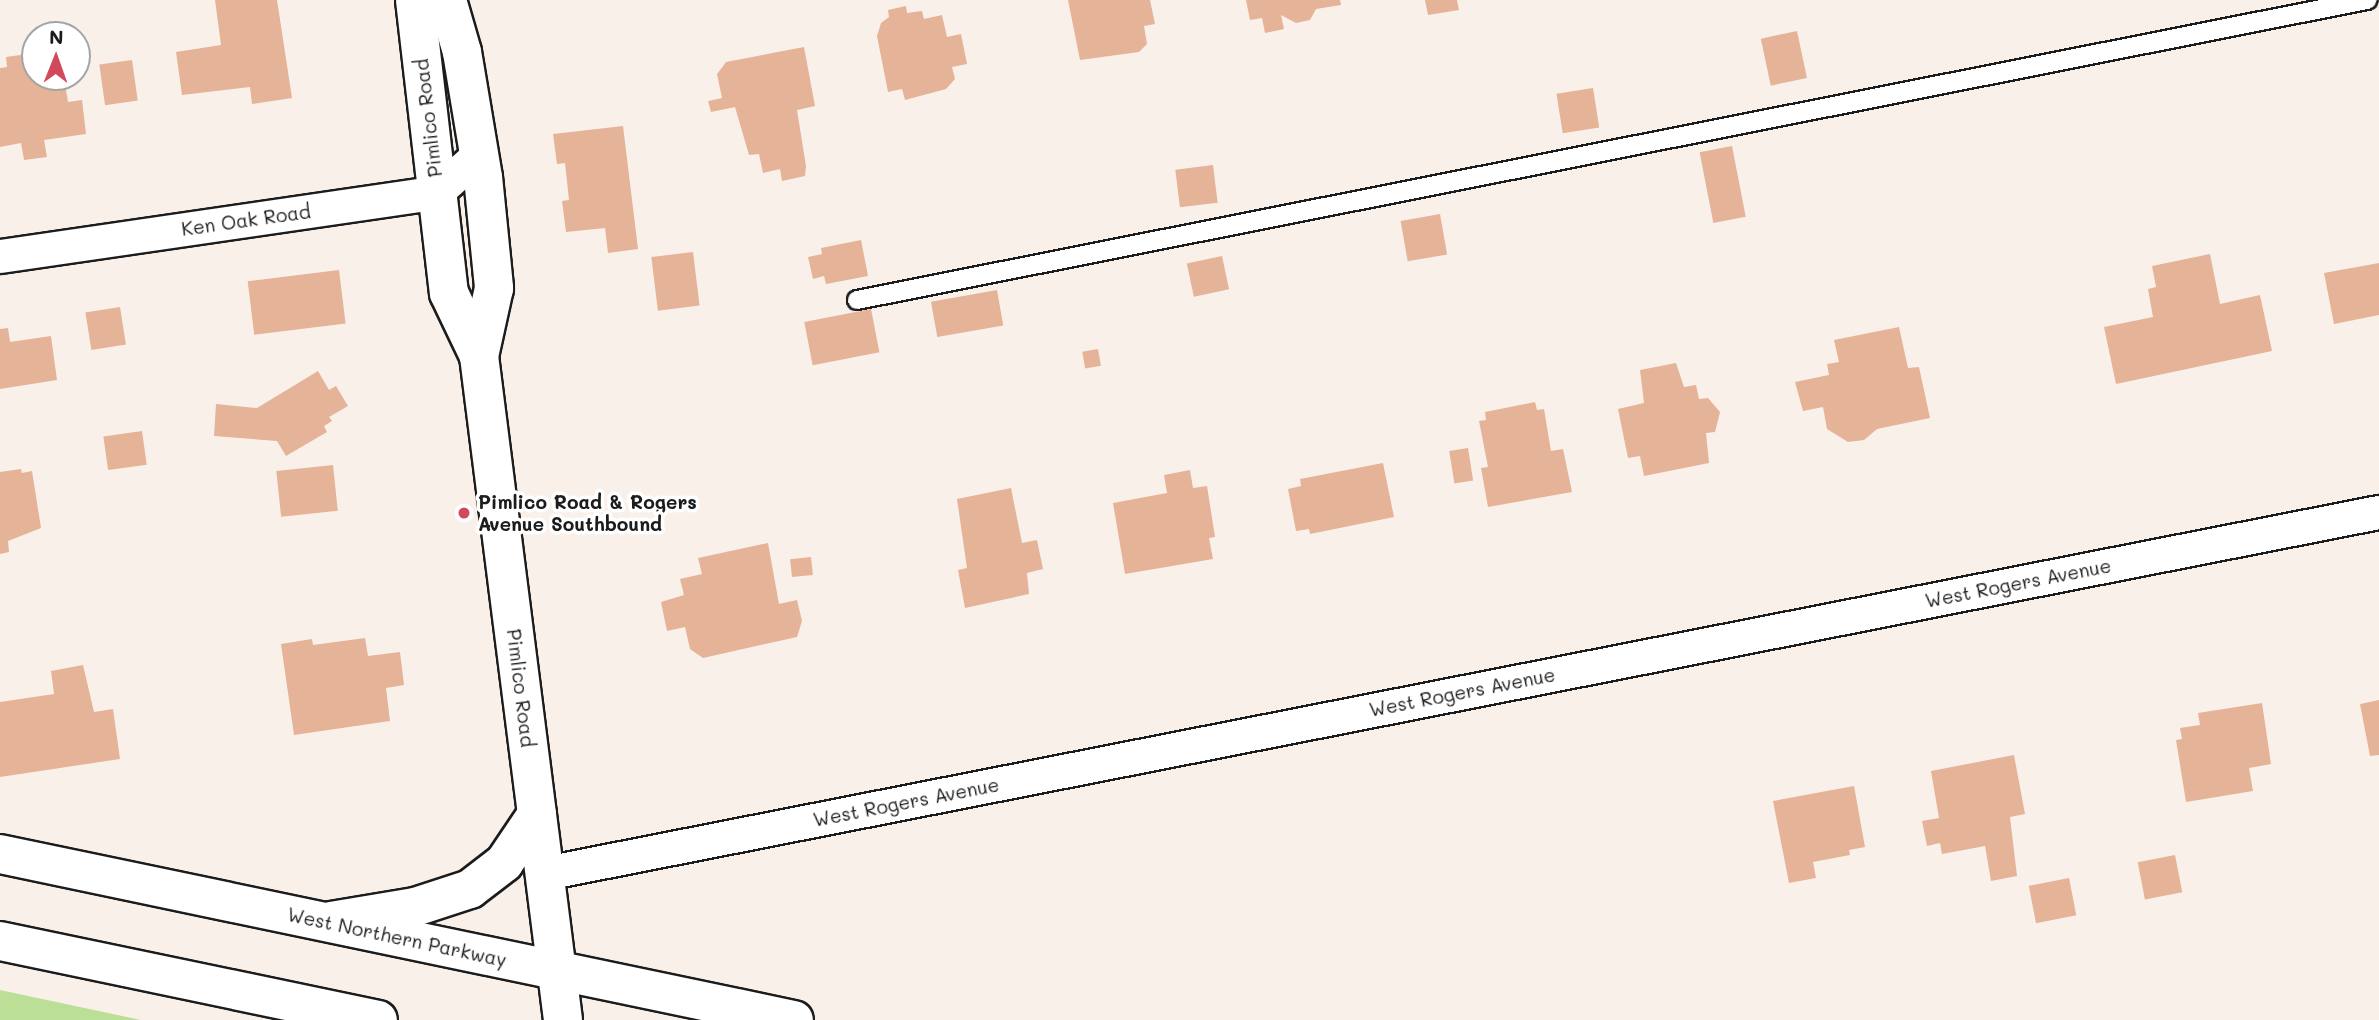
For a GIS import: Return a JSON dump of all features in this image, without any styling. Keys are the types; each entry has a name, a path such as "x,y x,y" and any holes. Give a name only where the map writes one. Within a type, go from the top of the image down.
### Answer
{"street":[{"name":"Pimlico Road","path":"415,0 449,293 479,356 563,1020"},
{"name":"Pimlico Road","path":"447,0 462,52 494,288 479,356"},
{"path":"437,191 478,155"},
{"name":"Ken Oak Road","path":"0,256 437,191"},
{"name":"West Rogers Avenue","path":"545,873 2379,512"},
{"path":"323,922 384,915 470,889 504,863 537,814"},
{"name":"West Northern Parkway","path":"0,854 794,1020"},
{"path":"0,941 378,1020"}],"lane":[{"path":"857,300 2367,0"}],"green space":[{"path":"0,990 141,1020 0,1020"}],"building":[{"path":"215,0 277,0 292,98 252,104 250,87 182,95 176,52 221,45"},
{"path":"1068,0 1150,0 1155,24 1144,26 1147,44 1139,52 1080,60"},
{"path":"1246,0 1340,0 1341,5 1316,9 1310,20 1296,23 1281,15 1284,29 1265,33 1262,18 1250,20"},
{"path":"1425,0 1457,0 1459,10 1428,15"},
{"path":"906,6 907,13 922,11 924,19 942,15 947,37 961,34 967,64 952,67 955,79 946,89 905,100 902,89 888,92 877,36 881,23 889,17 888,10"},
{"path":"1797,31 1807,78 1771,86 1761,39"},
{"path":"804,47 815,106 797,110 806,166 805,176 782,181 780,169 763,173 759,154 749,155 735,107 711,112 708,101 722,98 717,74 726,62"},
{"path":"21,55 21,91 66,91 68,102 82,100 86,134 44,140 47,157 24,160 21,143 0,147 0,68 7,67 6,57"},
{"path":"132,60 138,101 105,105 99,65"},
{"path":"1593,88 1599,128 1563,133 1556,94"},
{"path":"623,126 638,249 608,253 605,228 566,232 562,201 569,200 565,163 557,164 553,134"},
{"path":"1732,146 1746,217 1713,223 1700,152"},
{"path":"1213,165 1218,203 1180,207 1175,170"},
{"path":"1440,214 1447,254 1408,261 1401,221"},
{"path":"861,240 868,276 826,284 824,276 813,279 808,257 822,254 821,248"},
{"path":"693,252 700,306 658,311 651,257"},
{"path":"2210,254 2220,304 2260,295 2272,351 2116,384 2104,327 2153,317 2148,289 2156,287 2152,266"},
{"path":"1222,256 1229,289 1194,297 1187,263"},
{"path":"2379,263 2379,315 2334,324 2324,273"},
{"path":"339,270 346,324 254,335 248,281"},
{"path":"997,290 1003,325 937,337 931,302"},
{"path":"120,307 126,345 91,350 85,312"},
{"path":"871,309 879,352 813,365 804,322"},
{"path":"1899,327 1908,368 1919,367 1930,418 1877,429 1864,440 1848,442 1827,429 1823,407 1803,411 1795,382 1829,375 1827,364 1839,362 1834,340"},
{"path":"8,328 10,342 51,336 57,380 0,389 0,329"},
{"path":"1098,349 1101,366 1085,369 1082,352"},
{"path":"1676,363 1684,387 1696,385 1699,399 1708,398 1720,412 1715,432 1706,433 1709,463 1644,476 1640,456 1628,458 1618,409 1644,403 1640,370"},
{"path":"318,371 329,390 336,386 348,406 329,417 332,421 324,426 327,432 286,456 277,441 214,436 216,404 257,408"},
{"path":"1535,402 1537,410 1544,409 1551,451 1563,449 1572,492 1488,507 1481,468 1488,467 1479,421 1486,420 1485,412"},
{"path":"142,431 147,465 108,470 103,436"},
{"path":"1468,448 1473,481 1454,484 1449,451"},
{"path":"1383,463 1394,517 1310,534 1309,529 1296,531 1288,489 1301,486 1300,479"},
{"path":"333,465 338,511 281,517 276,471"},
{"path":"21,469 22,473 32,471 41,528 8,541 9,552 0,554 0,472"},
{"path":"1190,470 1193,488 1207,486 1215,537 1209,538 1213,559 1125,574 1113,503 1167,493 1164,475"},
{"path":"1011,488 1022,543 1037,540 1043,569 1027,573 1029,594 965,608 958,570 967,568 957,499"},
{"path":"768,543 779,604 797,600 802,621 797,637 703,658 690,649 685,627 667,631 661,602 684,595 680,579 702,574 698,558"},
{"path":"811,557 813,575 792,577 790,559"},
{"path":"365,638 368,656 400,652 404,685 386,688 390,721 294,735 281,644 312,639 313,645"},
{"path":"83,665 94,712 113,709 120,759 0,777 0,702 54,694 51,671"},
{"path":"2379,700 2379,755 2370,756 2360,704"},
{"path":"2262,703 2271,764 2249,768 2253,791 2186,802 2176,740 2182,739 2180,728 2200,725 2198,713"},
{"path":"2014,755 2025,814 2010,817 2017,876 1991,881 1985,846 1942,854 1940,843 1927,846 1922,821 1939,818 1931,771"},
{"path":"1854,786 1865,847 1849,850 1850,855 1813,862 1816,878 1789,883 1773,801"},
{"path":"2175,855 2182,892 2145,900 2138,862"},
{"path":"2069,878 2076,915 2036,923 2029,886"}],"place":[{"name":"Pimlico Road & Rogers Avenue Southbound","path":"464,513"}]}
